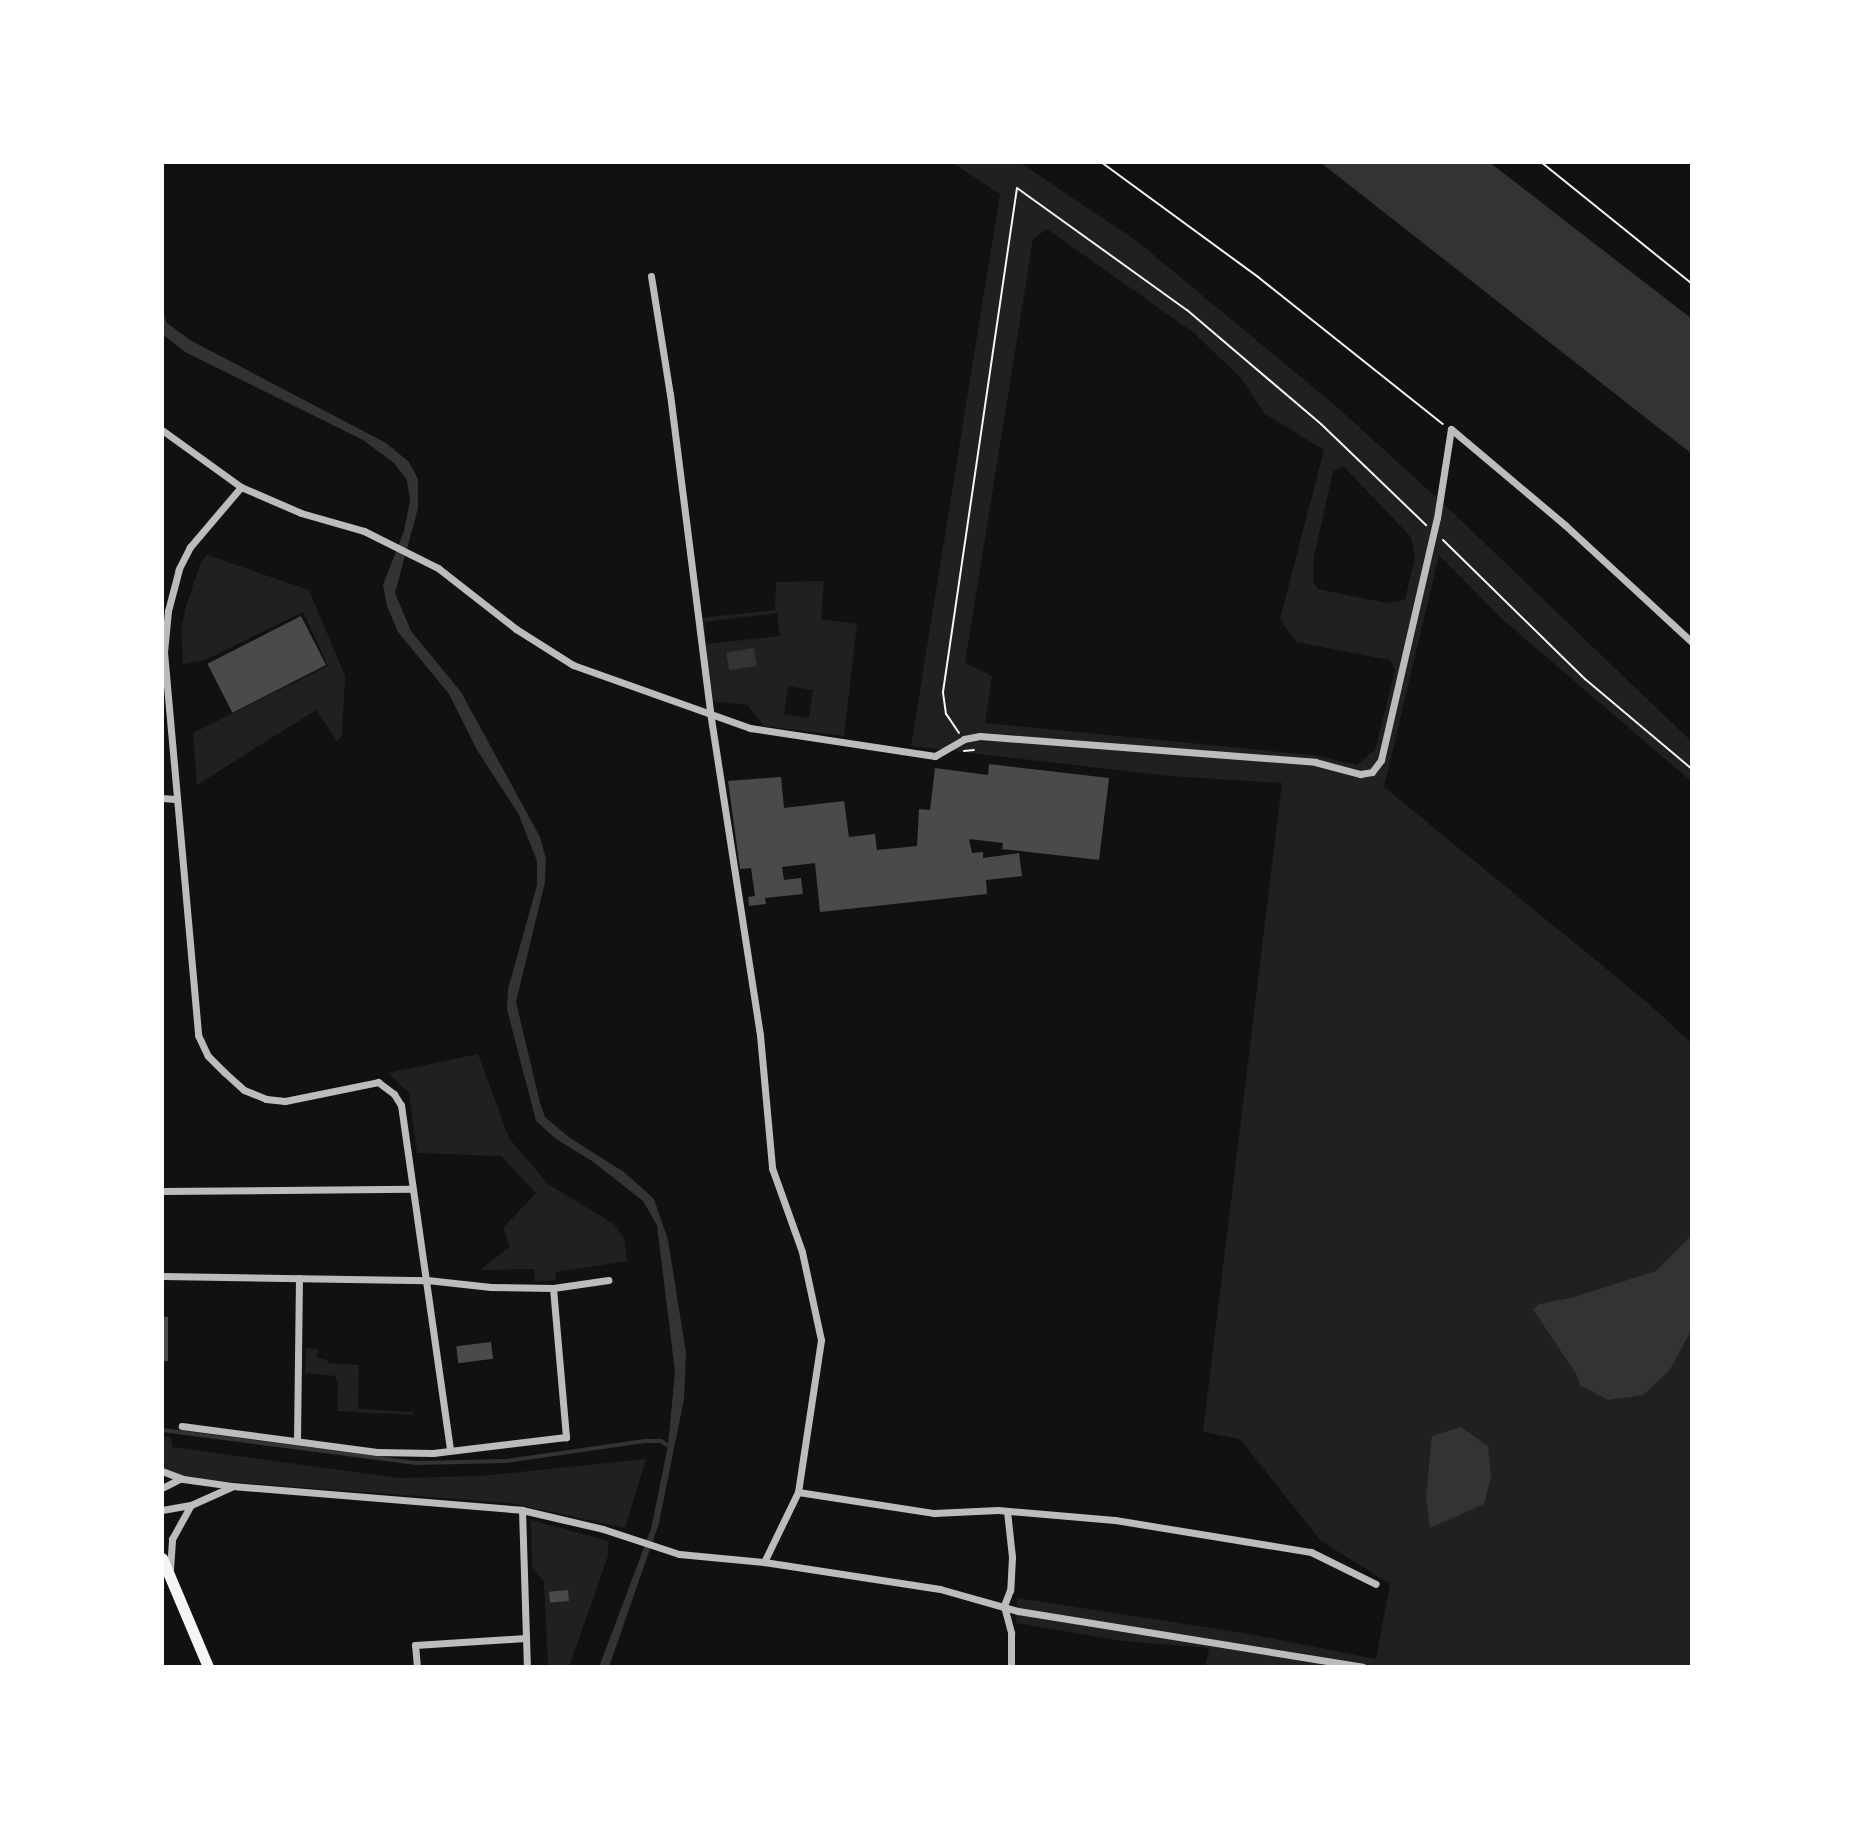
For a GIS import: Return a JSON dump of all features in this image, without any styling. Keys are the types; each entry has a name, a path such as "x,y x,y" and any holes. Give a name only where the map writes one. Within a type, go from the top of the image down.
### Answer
{"main road":[{"path":"162,1558 208,1667"}],"street":[{"path":"651,276 670,394 710,712 760,1035 772,1168 802,1252 821,1340 798,1492 764,1562"},
{"path":"162,430 241,487 301,513 364,531 428,562 516,629 573,665 750,728 935,756 964,739 1000,737 1315,762 1360,774 1372,772 1381,760 1433,531 1451,429"},
{"path":"1451,429 1565,525 1692,642"},
{"path":"241,487 190,547 179,569 168,611 164,652 198,1035 208,1056 244,1090 266,1099 285,1101 378,1082 394,1094 401,1105 450,1450"},
{"path":"162,798 175,799"},
{"path":"162,1191 412,1189"},
{"path":"162,1276 427,1280 491,1287 553,1288 608,1280"},
{"path":"297,1440 299,1278"},
{"path":"182,1426 377,1452 433,1453 566,1437 553,1288"},
{"path":"162,1471 183,1479 232,1486 522,1510 603,1529 679,1554 764,1562 940,1589 1004,1606 1362,1667"},
{"path":"162,1488 183,1479"},
{"path":"162,1510 191,1505 232,1486"},
{"path":"798,1492 934,1513 1007,1511 1115,1520 1311,1552 1376,1584"},
{"path":"172,1584 168,1554 191,1505"},
{"path":"522,1510 527,1667"},
{"path":"1007,1511 1012,1557 1010,1590 1004,1606 1011,1633 1011,1667"},
{"path":"417,1667 415,1645 525,1638"}],"path":[{"path":"1101,162 1258,277 1451,429"},
{"path":"1541,162 1692,284"},
{"path":"964,739 946,714 943,692 1017,188 1187,310 1321,424 1585,679 1692,769"}],"shaded area":[{"path":"951,162 1019,162 1138,242 1338,408 1450,510 1692,742 1692,782 1501,618 1439,555 1384,787 1648,1003 1692,1044 1692,1667 1205,1667 1209,1648 1123,1641 1016,1623 1017,1598 1244,1633 1376,1659 1390,1584 1321,1541 1240,1439 1203,1432 1282,783 1169,776 911,746 1000,194","holes":["1047,229 1194,333 1241,378 1264,413 1324,450 1280,619 1296,642 1390,660 1395,670 1375,750 1357,765 1312,755 985,723 992,676 965,663 1033,239","1343,466 1411,537 1415,557 1405,600 1386,603 1318,589 1313,581 1314,556 1333,472"]},
{"path":"1320,162 1489,162 1692,319 1692,454"},
{"path":"162,309 167,323 190,340 386,443 409,462 418,479 418,508 395,593 411,631 461,692 540,837 546,859 545,882 516,1002 540,1103 545,1117 570,1138 624,1172 654,1199 668,1240 686,1353 684,1399 659,1523 609,1667 599,1667 651,1529 668,1445 675,1372 657,1225 643,1201 592,1161 556,1139 536,1121 507,1009 508,989 537,885 537,861 518,813 477,750 449,694 398,632 387,606 383,585 404,531 410,501 407,480 394,463 363,440 185,352 162,334"},
{"path":"207,555 309,590 345,676 342,736 337,741 316,710 197,785 193,733 328,666 303,612 205,660 183,664 181,630 186,606 200,564"},
{"path":"824,581 821,619 857,624 844,736 764,726 747,705 709,701 700,618 775,610 776,582","holes":["777,613 780,636 706,644 704,622","788,686 813,690 809,718 784,714"]},
{"path":"754,648 757,666 729,670 726,652"},
{"path":"478,1054 509,1138 548,1184 614,1224 624,1238 627,1261 556,1272 555,1280 535,1282 534,1269 480,1270 510,1247 503,1228 536,1193 501,1156 417,1153 409,1093 388,1073"},
{"path":"1692,1235 1692,1329 1669,1371 1643,1395 1608,1400 1580,1385 1533,1309 1540,1304 1574,1297 1656,1271"},
{"path":"306,1348 318,1349 317,1358 328,1360 328,1363 359,1365 358,1409 413,1412 413,1415 337,1411 338,1383 335,1376 305,1373"},
{"path":"1461,1427 1488,1446 1491,1477 1484,1504 1430,1528 1426,1498 1432,1436"},
{"path":"162,1437 171,1437 172,1447 399,1478 480,1476 646,1459 625,1528 511,1503 189,1479 162,1468"},
{"path":"531,1520 608,1541 608,1556 569,1667 548,1667 544,1582 532,1566"}],"building":[{"path":"301,616 326,665 232,713 207,664"},
{"path":"989,764 1109,778 1099,860 1002,849 1003,843 969,839 972,853 983,852 983,858 1019,853 1022,876 986,880 987,894 820,912 815,863 782,867 784,880 801,878 803,894 765,898 766,904 749,906 748,897 755,896 751,868 740,869 728,781 781,777 784,808 844,801 849,837 875,834 877,850 917,846 919,809 930,810 935,768 988,775"},
{"path":"162,1317 168,1317 168,1361 162,1361"},
{"path":"491,1342 493,1359 458,1363 456,1346"},
{"path":"568,1590 569,1601 550,1603 549,1592"}],"waterway":[{"path":"162,1430 416,1463 506,1461 645,1441 661,1441 670,1447"}]}
